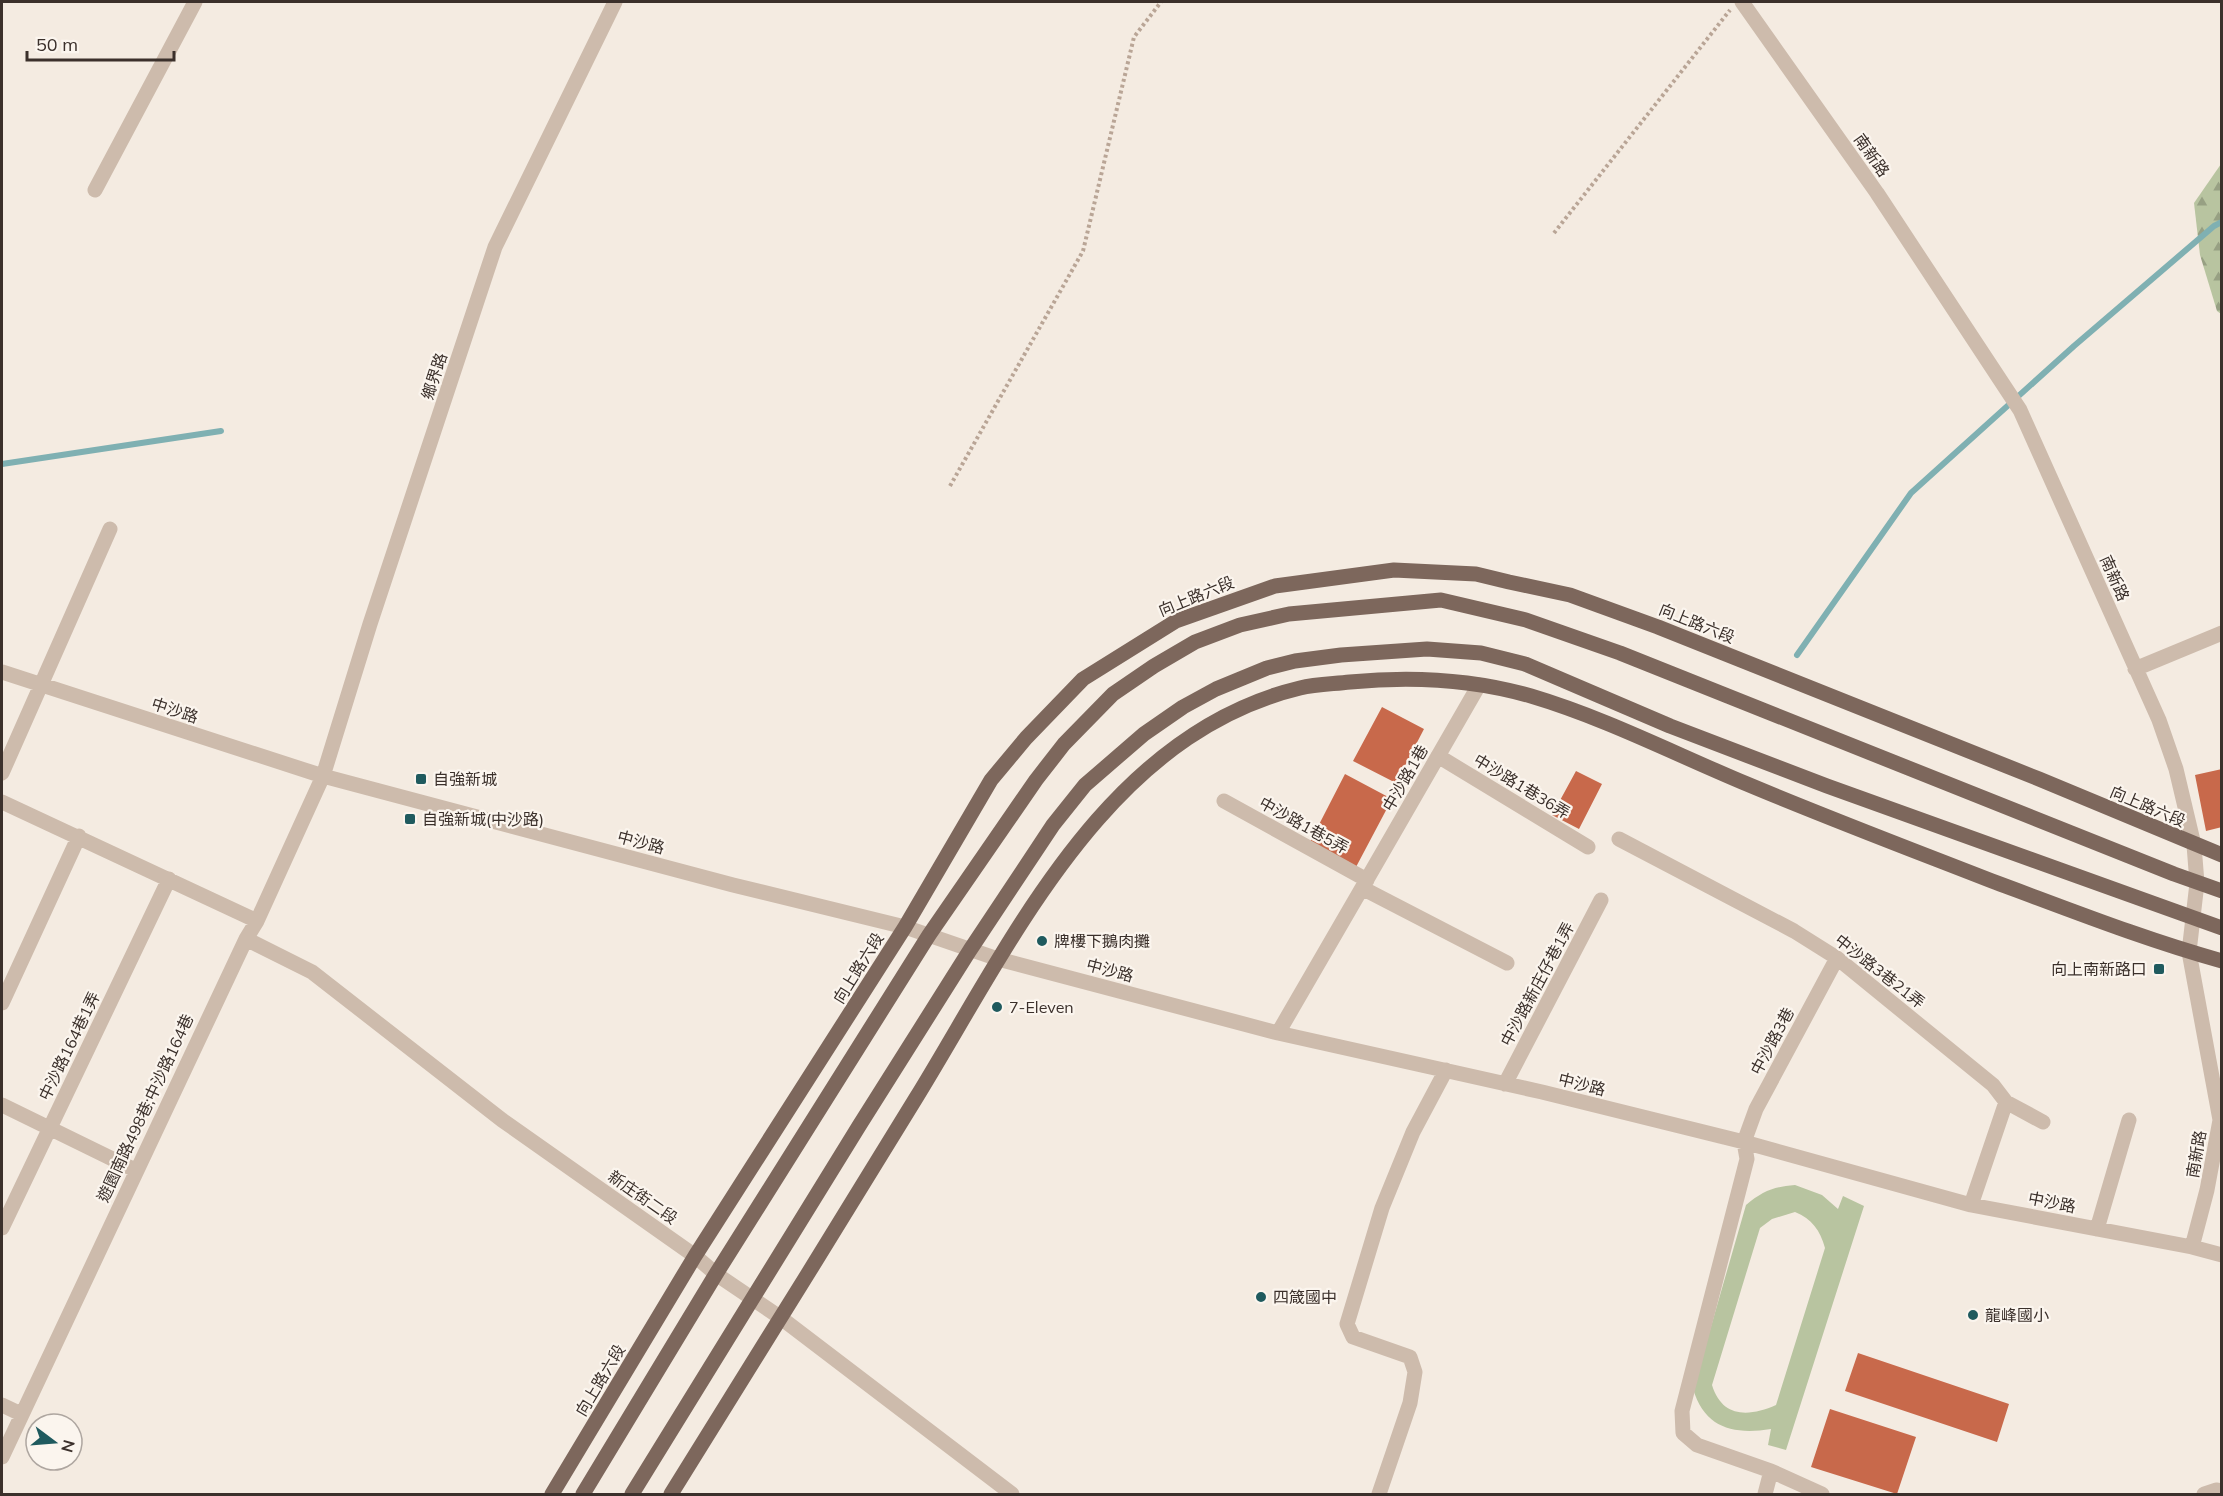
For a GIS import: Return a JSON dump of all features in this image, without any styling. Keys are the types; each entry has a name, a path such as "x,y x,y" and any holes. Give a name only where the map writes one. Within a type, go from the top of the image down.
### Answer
{"main road":[{"name":"向上路六段","path":"552,1494 694,1256 905,927 991,780 1026,738 1083,679 1176,621 1223,603 1275,586 1394,570 1476,574 1570,595 1658,627 2039,779 2222,855"},
{"path":"583,1494 716,1274 929,935 1036,780 1064,744 1113,694 1195,642 1240,625 1289,614 1441,600 1526,620 1620,653 2222,891"},
{"path":"632,1494 970,950 1053,825 1085,785 1144,734 1183,707 1226,684 1267,668 1295,661 1341,655 1426,649 1481,653 1525,664 1670,726 1764,762 2222,928"},
{"path":"670,1494 953,1038 998,959 1077,845 1110,804 1165,754 1198,731 1258,701 1303,687 1382,679 1425,678 1479,685 1527,695 1587,715 1885,840 2141,937 2222,961"}],"street":[{"path":"95,190 195,2"},
{"name":"鄉界路","path":"322,776 495,247 615,2"},
{"name":"南新路","path":"1742,2 1877,193 2020,410 2159,720 2176,769 2194,845 2198,883 2189,952 2220,1120 2207,1190 2192,1247"},
{"path":"2,772 111,529"},
{"path":"2135,669 2222,633"},
{"name":"中沙路","path":"2,672 39,686 322,776 733,885 905,927 998,959 1278,1033 1446,1070 1744,1142 1971,1205 2192,1247 2222,1255"},
{"name":"中沙路1巷","path":"1278,1033 1479,685"},
{"name":"中沙路1巷36弄","path":"1438,756 1588,847"},
{"name":"遊園南路498巷;中沙路164巷","path":"2,1456 135,1170 256,921 322,776"},
{"name":"中沙路1巷5弄","path":"1224,801 1364,884"},
{"path":"2,802 79,836 256,921"},
{"path":"2,1003 79,836"},
{"name":"中沙路3巷21弄","path":"1619,839 1794,932 1837,958 1993,1085 2006,1102"},
{"name":"中沙路164巷1弄","path":"2,1228 169,879"},
{"path":"1364,884 1507,963"},
{"name":"中沙路新庄仔巷1弄","path":"1505,1084 1601,900"},
{"name":"新庄街二段","path":"246,939 312,972 502,1120 781,1318 1012,1494"},
{"name":"中沙路3巷","path":"1822,1494 1771,1471 1697,1445 1683,1433 1682,1412 1747,1159 1744,1142 1756,1108 1837,958"},
{"path":"1379,1494 1410,1403 1415,1372 1410,1357 1353,1336 1347,1324 1382,1208 1413,1132 1446,1070"},
{"path":"1971,1205 2006,1102 2043,1122"},
{"path":"2,1105 135,1170"},
{"path":"2097,1229 2129,1120"},
{"path":"2,1405 21,1414"},
{"path":"1765,1494 1771,1471"},
{"path":"2204,1494 2216,1490 2222,1491"}],"path":[{"path":"950,486 1083,251 1134,37 1161,2"},
{"path":"1554,233 1737,2"}],"green space":[{"path":"2221,164 2221,314 2217,311 2200,255 2194,203"},
{"path":"1795,1185 1822,1195 1838,1209 1843,1196 1864,1206 1786,1450 1768,1445 1771,1429 1744,1431 1722,1426 1705,1413 1693,1389 1746,1205 1769,1190","holes":["1795,1212 1814,1226 1825,1248 1776,1405 1756,1412 1738,1412 1722,1404 1712,1385 1760,1228 1772,1219"]}],"building":[{"path":"1382,707 1424,729 1396,783 1353,761"},
{"path":"2222,769 2222,827 2206,831 2195,775"},
{"path":"1576,771 1602,784 1579,829 1552,815"},
{"path":"1345,774 1392,799 1356,867 1310,842"},
{"path":"1858,1353 2009,1404 1997,1442 1845,1391"},
{"path":"1830,1409 1916,1437 1897,1494 1811,1467"}],"waterway":[{"path":"1797,655 1911,493 2074,346 2214,226 2222,222"},
{"path":"2,464 221,431"}],"place":[{"name":"自強新城","path":"421,779"},
{"name":"自強新城(中沙路)","path":"410,819"},
{"name":"牌樓下鵝肉攤","path":"1042,941"},
{"name":"向上南新路口","path":"2159,969"},
{"name":"7-Eleven","path":"997,1007"},
{"name":"四箴國中","path":"1261,1297"},
{"name":"龍峰國小","path":"1973,1315"}]}
